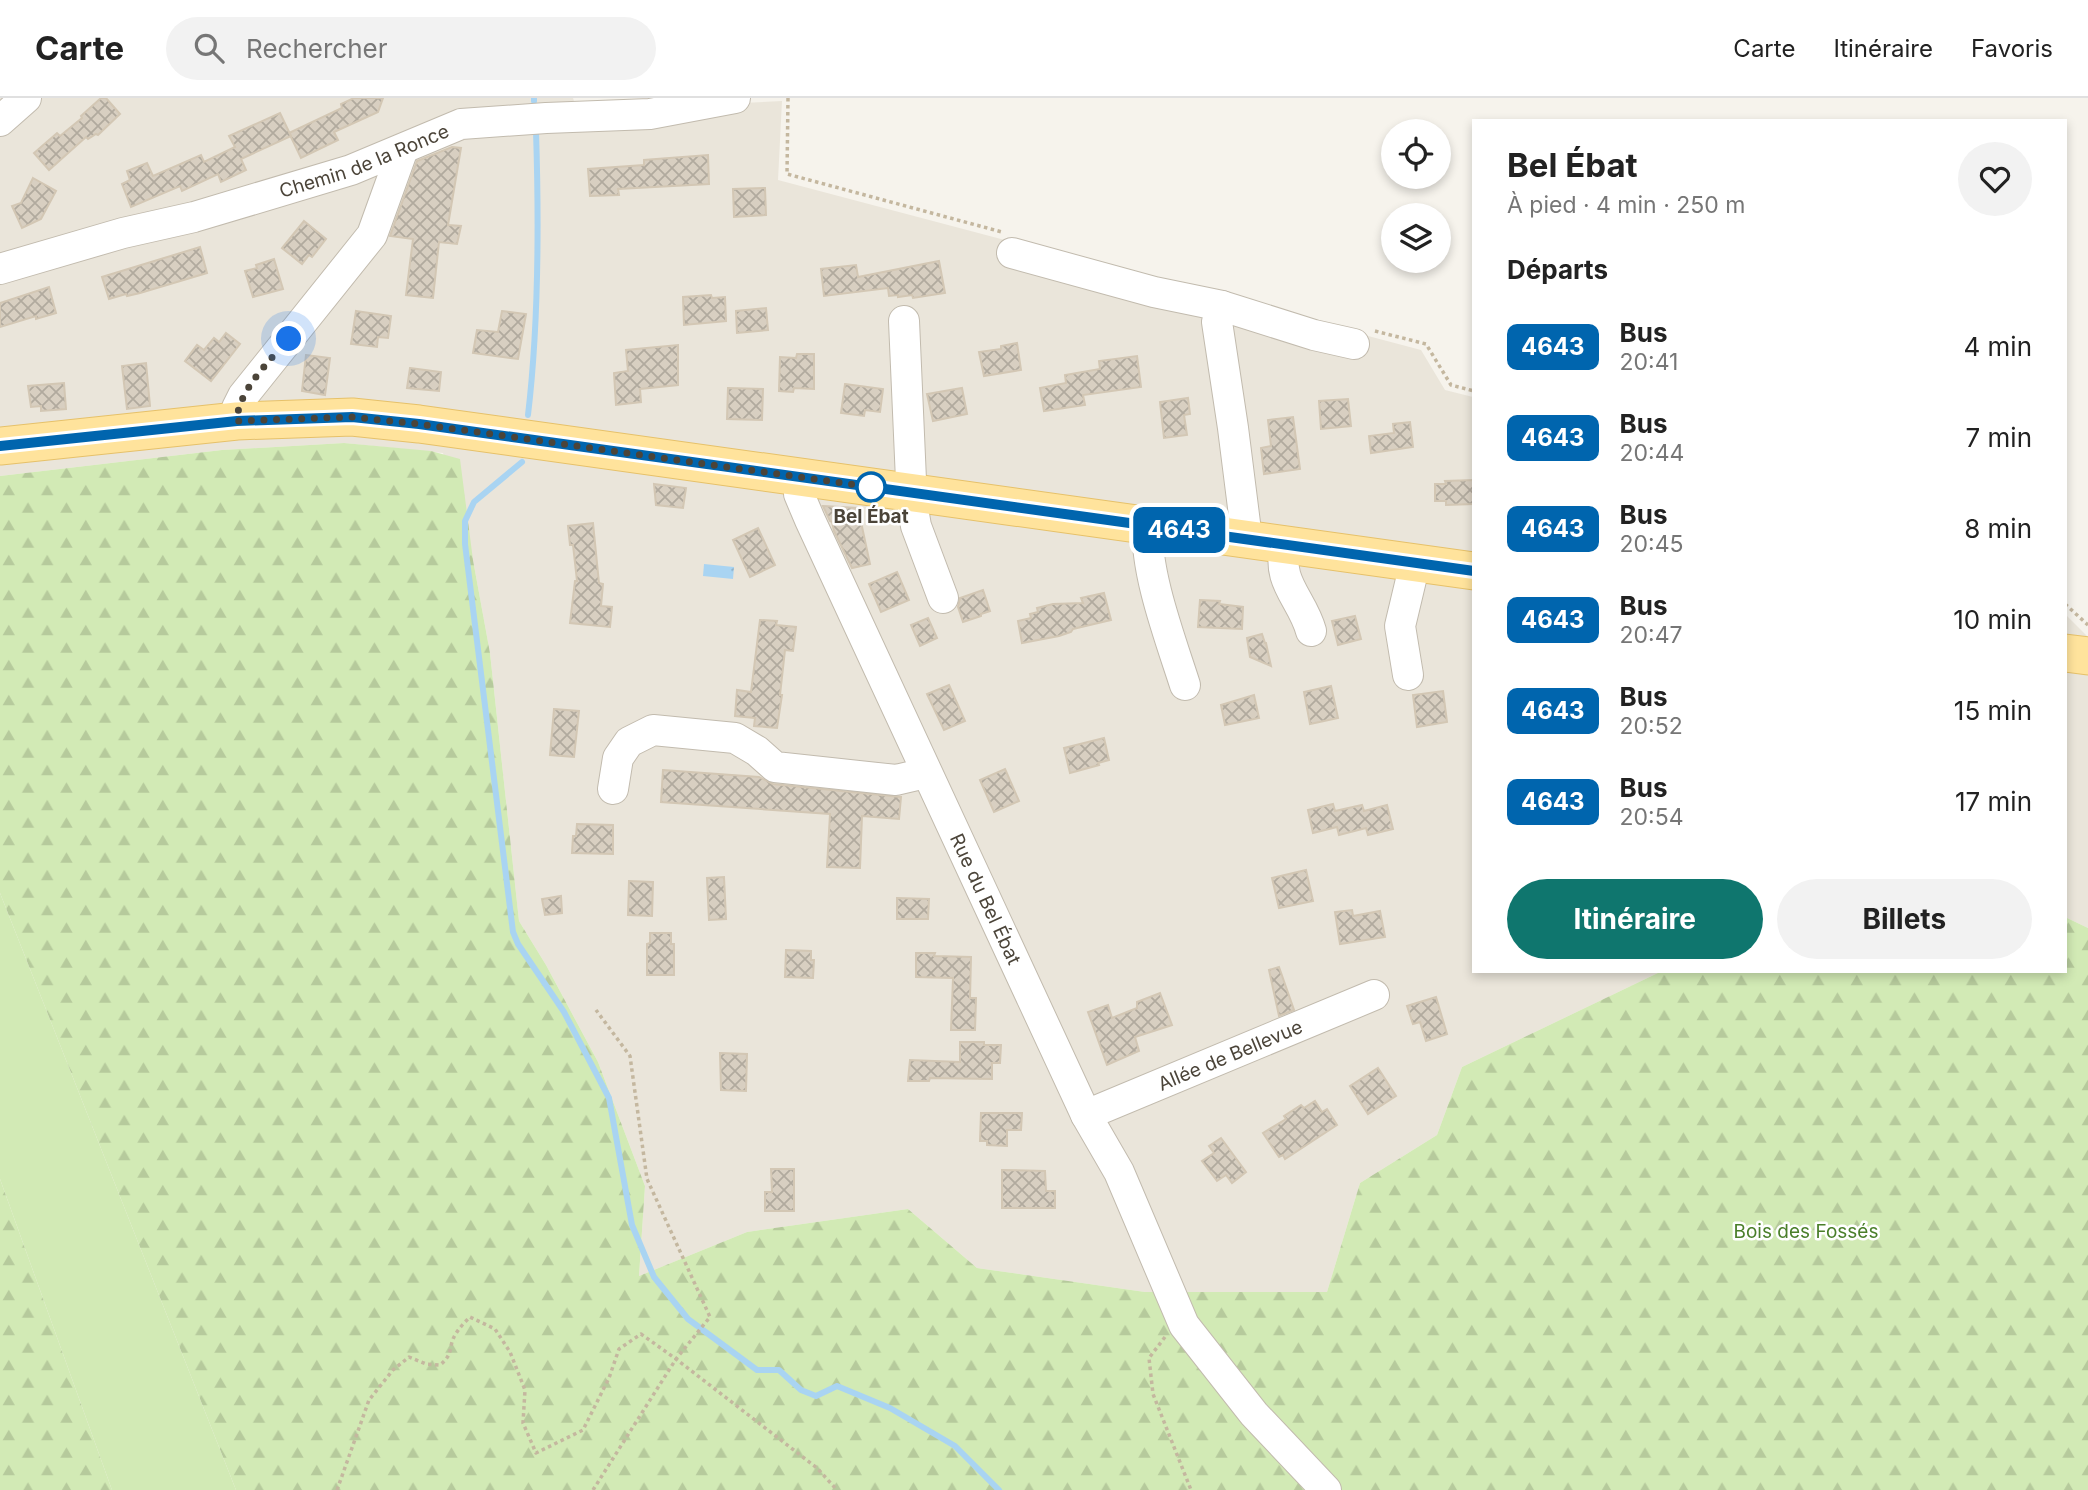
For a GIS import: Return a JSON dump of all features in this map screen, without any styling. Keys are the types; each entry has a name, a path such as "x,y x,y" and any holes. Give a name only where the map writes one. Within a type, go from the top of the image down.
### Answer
{"main road":[{"path":"0,446 237,421 352,417 419,424 1472,571"},
{"path":"2067,653 2088,656"}],"street":[{"path":"0,121 26,98"},
{"name":"Chemin de la Ronce","path":"0,268 123,233 207,213 351,170 461,124 544,108 650,114 735,98"},
{"path":"237,421 237,408 243,396 372,236 403,149"},
{"path":"1012,253 1154,292 1222,306 1314,335 1354,344"},
{"path":"1222,306 1217,322 1247,539"},
{"path":"904,321 911,493 916,526 943,597"},
{"name":"Rue du Bel Ébat","path":"799,478 799,494 810,520 1086,1115 1119,1172 1182,1321 1254,1414 1326,1490"},
{"path":"1148,525 1146,542 1153,573 1185,685"},
{"path":"1286,544 1283,555 1285,575 1294,597 1304,610 1311,631"},
{"path":"1408,676 1400,626 1415,563"},
{"path":"613,789 618,758 629,742 653,730 735,738 757,751 775,767 897,780 926,773"},
{"name":"Allée de Bellevue","path":"1086,1115 1374,995"}],"path":[{"path":"2067,606 2088,625"},
{"path":"593,1490 676,1359 710,1317 647,1179 630,1056 596,1010"},
{"path":"337,1490 369,1400 393,1370 409,1357 426,1364 440,1365 447,1360 451,1353 453,1337 470,1317 495,1329 510,1352 525,1390 523,1423 536,1453 583,1430 609,1378 619,1349 640,1334 817,1468 837,1490"},
{"path":"1182,1321 1168,1333 1149,1358 1153,1394 1191,1490"}],"shaded area":[{"path":"0,98 573,98 577,111 782,101 778,180 1421,350 1445,390 1472,397 1472,973 1658,973 1462,1067 1437,1135 1360,1183 1327,1292 1145,1292 977,1268 908,1209 747,1232 639,1276 645,1186 598,1062 519,921 490,653 473,560 443,453 344,443 222,450 0,476"},
{"path":"2067,616 2088,637 2088,928 2067,918"}],"green space":[{"name":"Bois des Fossés","path":"344,443 431,451 460,459 473,560 490,653 519,921 598,1062 645,1186 639,1276 747,1232 908,1209 977,1268 1145,1292 1327,1292 1360,1183 1437,1135 1462,1067 1658,973 2067,973 2067,918 2088,928 2088,1490 236,1490 0,893 0,476 222,450"},
{"path":"0,893 236,1490 112,1490 0,1179"},
{"path":"0,1179 112,1490 0,1490"}],"water":[{"path":"704,564 734,567 733,579 703,576"}],"building":[{"path":"101,98 106,98 120,114 98,135 88,139 86,137 49,170 34,153 57,133 60,136 82,118 81,116"},
{"path":"354,98 383,98 378,112 334,132 338,140 301,158 289,133 342,108 341,104"},
{"path":"280,113 291,136 241,159 246,170 221,182 218,174 182,191 180,186 131,207 122,184 130,180 127,171 147,163 153,176 201,155 204,162 235,147 229,136"},
{"path":"452,147 461,148 448,225 461,226 457,244 439,242 433,298 406,295 413,239 390,236 417,161"},
{"path":"708,155 709,184 618,189 619,195 590,196 588,169 644,165 644,160"},
{"path":"33,178 56,191 41,219 22,228 12,206 21,203"},
{"path":"765,188 766,215 734,217 733,189"},
{"path":"304,221 326,239 312,257 309,255 302,264 282,248"},
{"path":"200,247 207,273 140,293 109,299 102,277"},
{"path":"274,259 283,289 253,297 245,271"},
{"path":"939,261 945,293 913,298 912,295 898,297 889,296 888,288 824,296 821,269 856,265 858,277"},
{"path":"49,287 56,313 0,327 0,303"},
{"path":"711,295 712,298 725,297 726,321 684,325 683,297"},
{"path":"766,308 768,330 737,333 736,311"},
{"path":"356,311 391,316 388,338 378,337 377,347 351,344"},
{"path":"502,311 526,314 518,359 473,353 477,330 498,332"},
{"path":"226,333 240,344 211,381 185,361 197,345 204,350 214,338 219,342"},
{"path":"1017,343 1021,370 984,376 979,352 1001,349 1001,346"},
{"path":"678,345 678,385 640,389 641,402 616,405 614,373 628,371 626,350"},
{"path":"797,354 814,354 814,389 794,388 793,392 779,391 780,357 796,358"},
{"path":"306,355 330,358 325,395 302,391"},
{"path":"1137,356 1141,387 1083,395 1085,405 1044,411 1040,388 1066,383 1065,375 1100,369 1099,361"},
{"path":"146,363 150,406 127,409 122,366"},
{"path":"410,368 441,372 439,391 407,388"},
{"path":"64,383 66,409 41,411 41,406 31,407 28,386"},
{"path":"845,384 883,389 880,412 865,410 864,416 841,413"},
{"path":"728,388 763,389 762,420 727,419"},
{"path":"962,388 967,414 933,421 927,394"},
{"path":"1188,398 1190,414 1184,415 1187,435 1164,438 1160,402"},
{"path":"1348,399 1351,426 1321,429 1319,401"},
{"path":"1293,417 1300,469 1264,474 1261,448 1271,446 1268,420"},
{"path":"1410,422 1413,447 1371,453 1369,436 1394,433 1393,424"},
{"path":"1472,480 1472,504 1446,505 1446,501 1435,501 1435,484 1446,484 1445,481"},
{"path":"654,484 686,488 683,508 656,505"},
{"path":"823,506 858,508 870,564 852,568"},
{"path":"593,523 599,583 603,584 601,606 612,607 610,627 570,623 577,581 568,526"},
{"path":"758,528 775,565 750,577 733,540"},
{"path":"897,572 909,600 881,612 869,584"},
{"path":"983,590 990,611 963,622 958,607 960,598"},
{"path":"1104,593 1111,620 1073,629 1059,636 1022,643 1018,621 1031,618 1030,614 1038,612 1037,608 1053,604 1083,603 1081,598"},
{"path":"1200,600 1220,601 1219,604 1243,607 1242,629 1198,627"},
{"path":"1355,616 1361,639 1338,645 1332,621"},
{"path":"928,618 937,638 920,646 911,625"},
{"path":"760,620 777,621 776,625 796,627 793,651 785,650 777,728 754,726 755,718 735,716 737,690 751,692"},
{"path":"1262,634 1271,666 1250,657 1247,638"},
{"path":"949,685 965,721 944,730 927,694"},
{"path":"1331,686 1338,718 1310,724 1304,692"},
{"path":"1443,691 1447,722 1417,727 1413,695"},
{"path":"1254,695 1259,718 1225,725 1221,705"},
{"path":"554,709 579,711 574,757 550,755"},
{"path":"1104,738 1109,760 1070,773 1064,748"},
{"path":"1005,769 1019,801 994,812 980,780"},
{"path":"663,770 759,777 773,784 901,797 899,819 862,816 860,868 827,867 830,814 661,802"},
{"path":"1333,804 1335,811 1362,805 1364,811 1387,805 1393,829 1368,835 1366,828 1339,835 1337,827 1313,833 1308,810"},
{"path":"577,824 613,825 613,854 572,853"},
{"path":"1306,870 1313,901 1279,908 1272,878"},
{"path":"724,877 726,919 709,920 707,878"},
{"path":"629,881 653,882 652,916 628,915"},
{"path":"561,896 562,913 545,915 542,899"},
{"path":"897,898 929,899 928,919 897,919"},
{"path":"1352,910 1353,916 1380,911 1385,937 1340,944 1335,912"},
{"path":"650,933 671,933 671,944 674,944 674,975 647,975 647,944 650,943"},
{"path":"786,950 811,951 811,960 814,960 813,978 785,977"},
{"path":"916,953 971,957 970,998 976,998 975,1030 951,1030 953,978 916,977"},
{"path":"1279,967 1294,1010 1279,1016 1269,970"},
{"path":"1160,993 1172,1025 1135,1037 1139,1051 1107,1065 1088,1012 1108,1005 1112,1018 1137,1008 1137,1002"},
{"path":"1436,997 1447,1034 1426,1041 1420,1022 1413,1024 1407,1006"},
{"path":"960,1042 1001,1045 1000,1063 992,1063 992,1079 930,1078 929,1081 908,1081 910,1060 960,1062"},
{"path":"720,1053 747,1054 746,1091 721,1090"},
{"path":"1378,1068 1396,1096 1368,1114 1350,1086"},
{"path":"1315,1101 1322,1112 1327,1109 1337,1125 1285,1159 1283,1155 1279,1157 1263,1133 1286,1119 1284,1116 1301,1105 1304,1108"},
{"path":"981,1113 1022,1113 1021,1130 1007,1130 1007,1146 987,1145 987,1141 980,1141"},
{"path":"1221,1138 1246,1172 1232,1183 1226,1175 1217,1181 1202,1161 1214,1153 1209,1146"},
{"path":"771,1169 794,1169 794,1211 765,1211 765,1192 772,1192"},
{"path":"1002,1170 1045,1171 1046,1191 1055,1191 1055,1208 1002,1208"}],"waterway":[{"path":"528,415 537,273 536,131"},
{"path":"522,462 474,502 465,521 465,544 513,932 518,944 564,1012 609,1098 632,1225 654,1277 688,1319 757,1370 779,1370 801,1390 816,1396 837,1386 890,1408 955,1446 999,1490"}],"bus line":[{"name":"4643","path":"0,446 237,421 352,417 842,482 1472,571"}],"place":[{"name":"Bel Ébat","path":"871,487"}],"route":[{"path":"289,339 243,396 237,408 237,421 352,417 871,487"}]}
